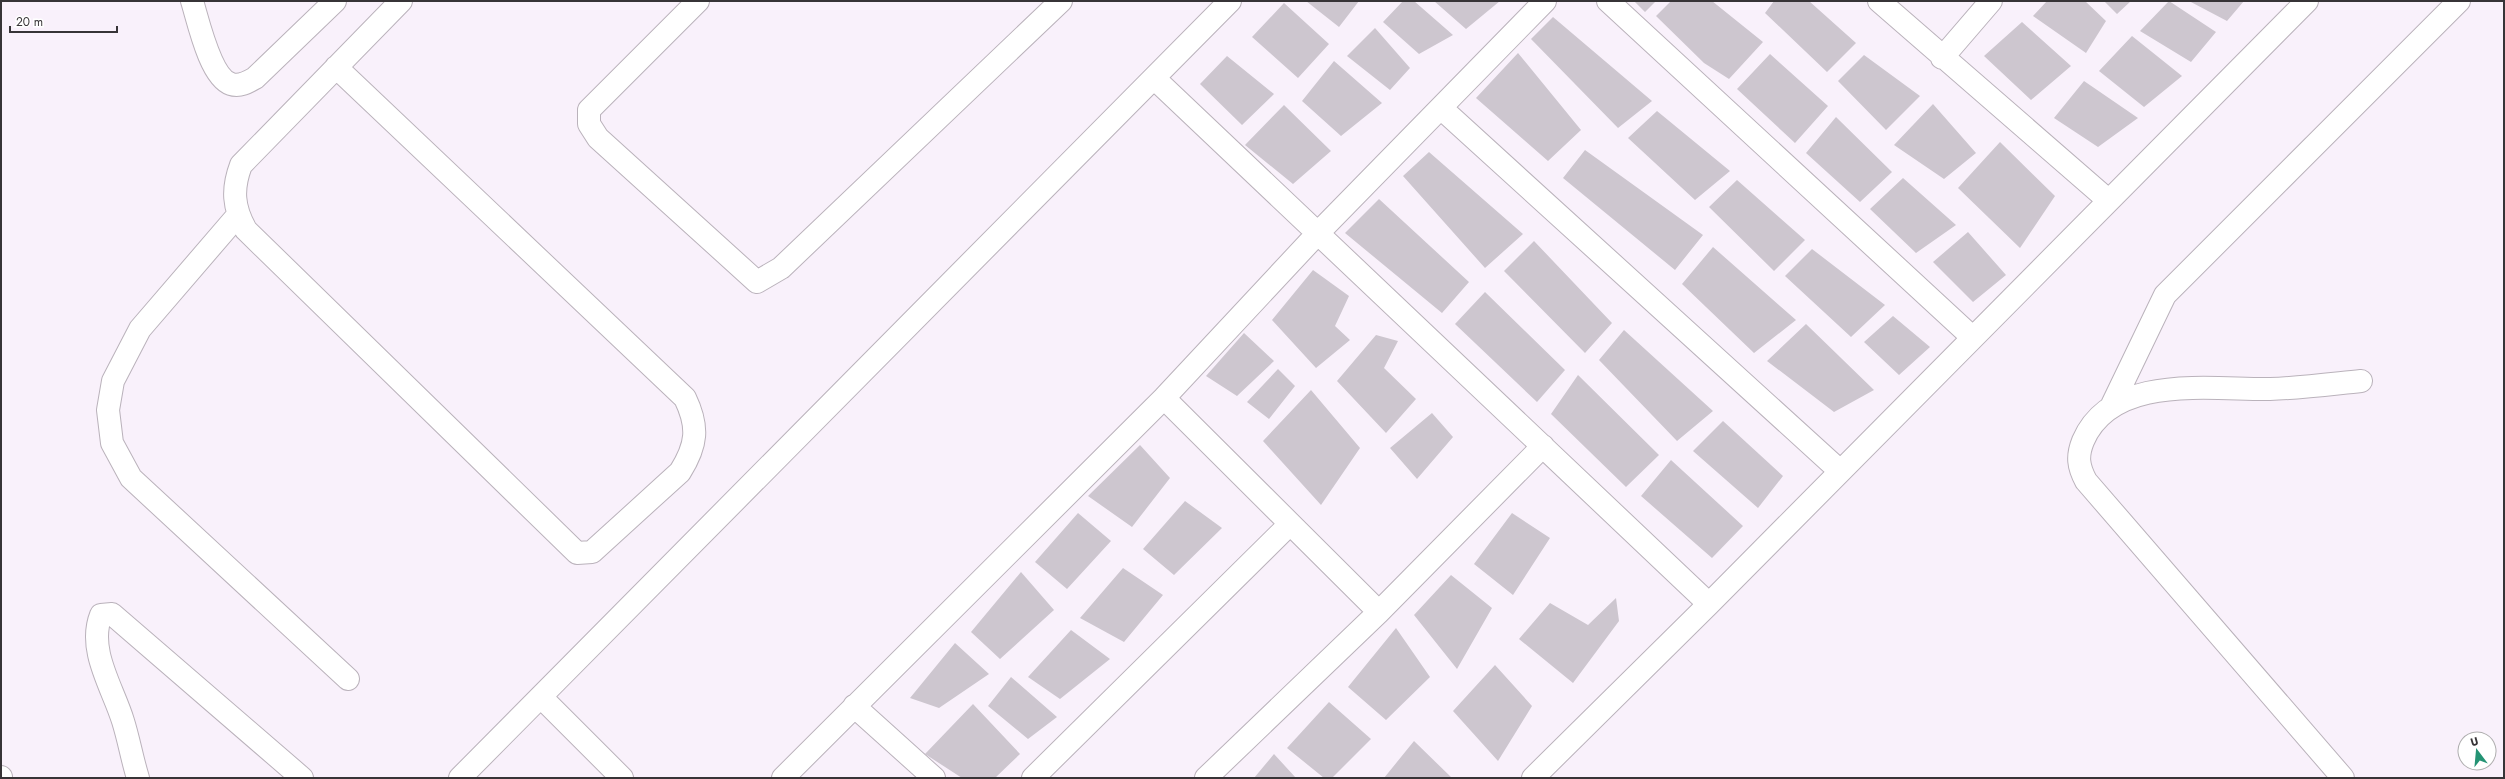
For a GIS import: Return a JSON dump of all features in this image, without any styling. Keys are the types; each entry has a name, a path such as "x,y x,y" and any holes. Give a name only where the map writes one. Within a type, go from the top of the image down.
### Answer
{"street":[{"path":"192,1 206,49 221,75 231,84 242,84 255,78 335,1"},
{"path":"336,67 685,398 694,418 694,438 690,456 680,472 592,552 577,553 246,230 238,215 234,184 241,165 336,67 401,1"},
{"path":"698,1 590,110 589,124 598,138 757,282 781,268 1061,1"},
{"path":"460,778 1155,79 1230,1"},
{"path":"783,778 1164,398 1318,233 1545,1"},
{"path":"1608,1 1972,337"},
{"path":"1879,1 1942,58 2108,200"},
{"path":"1942,58 1990,1"},
{"path":"1533,778 1709,604 2306,1"},
{"path":"2342,778 2086,480 2078,464 2079,451 2086,434 2112,405 2165,295 2459,1"},
{"path":"1155,79 1709,604"},
{"path":"1441,108 1840,471"},
{"path":"238,215 140,329 113,381 108,410 112,443 131,478 348,679"},
{"path":"2112,405 2137,394 2175,388 2284,388 2361,381"},
{"path":"1164,398 1380,612"},
{"path":"1206,778 1380,612 1543,446"},
{"path":"1033,778 1290,524"},
{"path":"138,778 123,719 101,663 96,627 101,615 112,614 302,778"},
{"path":"541,697 622,778"},
{"path":"854,706 934,778"}],"building":[{"path":"1306,1 1359,1 1339,27"},
{"path":"1403,1 1414,1 1453,35 1419,54 1383,22"},
{"path":"1434,1 1500,1 1466,29"},
{"path":"1634,1 1656,1 1645,12"},
{"path":"1671,1 1712,1 1763,42 1729,79 1704,63 1656,16"},
{"path":"1774,1 1809,1 1856,43 1827,72 1765,13"},
{"path":"2047,1 2085,1 2106,21 2086,53 2033,16"},
{"path":"2104,1 2131,1 2117,14"},
{"path":"2169,1 2216,32 2191,62 2140,31"},
{"path":"2189,1 2244,1 2227,21"},
{"path":"1284,3 1329,44 1298,78 1252,37"},
{"path":"1553,17 1652,101 1618,128 1531,39"},
{"path":"2022,22 2071,66 2031,100 1984,56"},
{"path":"1375,28 1410,68 1390,90 1347,56"},
{"path":"2132,36 2182,76 2144,107 2099,71"},
{"path":"1518,53 1581,130 1548,161 1476,98"},
{"path":"1770,54 1828,106 1795,143 1737,89"},
{"path":"1864,55 1920,96 1886,130 1838,81"},
{"path":"1227,56 1274,94 1242,125 1200,84"},
{"path":"1334,61 1382,103 1341,136 1302,101"},
{"path":"2084,81 2138,118 2098,147 2054,118"},
{"path":"1933,104 1976,153 1944,179 1894,145"},
{"path":"1284,105 1331,151 1293,184 1245,145"},
{"path":"1657,111 1730,171 1695,200 1628,138"},
{"path":"1836,117 1892,172 1860,202 1806,153"},
{"path":"2000,142 2055,196 2020,248 1958,188"},
{"path":"1585,150 1703,235 1675,270 1563,178"},
{"path":"1429,152 1523,234 1485,268 1403,176"},
{"path":"1903,178 1956,225 1916,253 1870,209"},
{"path":"1737,180 1805,240 1774,271 1709,207"},
{"path":"1379,199 1469,282 1442,313 1345,233"},
{"path":"1968,232 2006,275 1973,302 1933,262"},
{"path":"1534,241 1612,323 1585,353 1504,271"},
{"path":"1713,247 1796,320 1754,353 1682,284"},
{"path":"1812,249 1885,305 1851,337 1785,276"},
{"path":"1313,270 1349,296 1335,326 1350,340 1316,368 1272,320"},
{"path":"1485,292 1565,370 1537,402 1455,324"},
{"path":"1893,316 1930,347 1899,375 1864,342"},
{"path":"1806,324 1874,390 1834,412 1767,361"},
{"path":"1624,330 1713,411 1677,441 1599,360"},
{"path":"1244,333 1274,361 1237,396 1206,376"},
{"path":"1376,335 1398,341 1384,368 1416,399 1386,433 1337,381"},
{"path":"1278,369 1295,386 1269,419 1247,402"},
{"path":"1578,375 1659,455 1626,487 1551,414"},
{"path":"1311,390 1360,448 1321,505 1263,441"},
{"path":"1432,413 1453,437 1417,479 1390,448"},
{"path":"1723,421 1783,476 1758,508 1693,451"},
{"path":"1140,445 1170,478 1132,527 1088,496"},
{"path":"1671,460 1743,526 1712,558 1641,496"},
{"path":"1185,501 1222,528 1174,575 1143,549"},
{"path":"1078,513 1111,541 1067,589 1035,562"},
{"path":"1512,513 1550,538 1513,595 1474,564"},
{"path":"1123,568 1163,595 1124,642 1080,618"},
{"path":"1021,572 1054,610 1000,659 971,632"},
{"path":"1451,575 1492,608 1457,669 1414,615"},
{"path":"1616,598 1619,621 1573,683 1519,639 1550,603 1588,625"},
{"path":"1396,628 1430,677 1386,720 1348,687"},
{"path":"1071,630 1110,659 1060,699 1028,677"},
{"path":"955,643 989,674 939,708 910,698"},
{"path":"1495,665 1532,706 1498,761 1453,711"},
{"path":"1011,677 1057,717 1028,739 988,706"},
{"path":"1329,702 1371,739 1332,778 1324,778 1287,748"},
{"path":"973,704 1020,754 995,778 962,778 925,754"},
{"path":"1414,741 1452,778 1384,778"},
{"path":"1274,754 1296,778 1254,778"}]}
